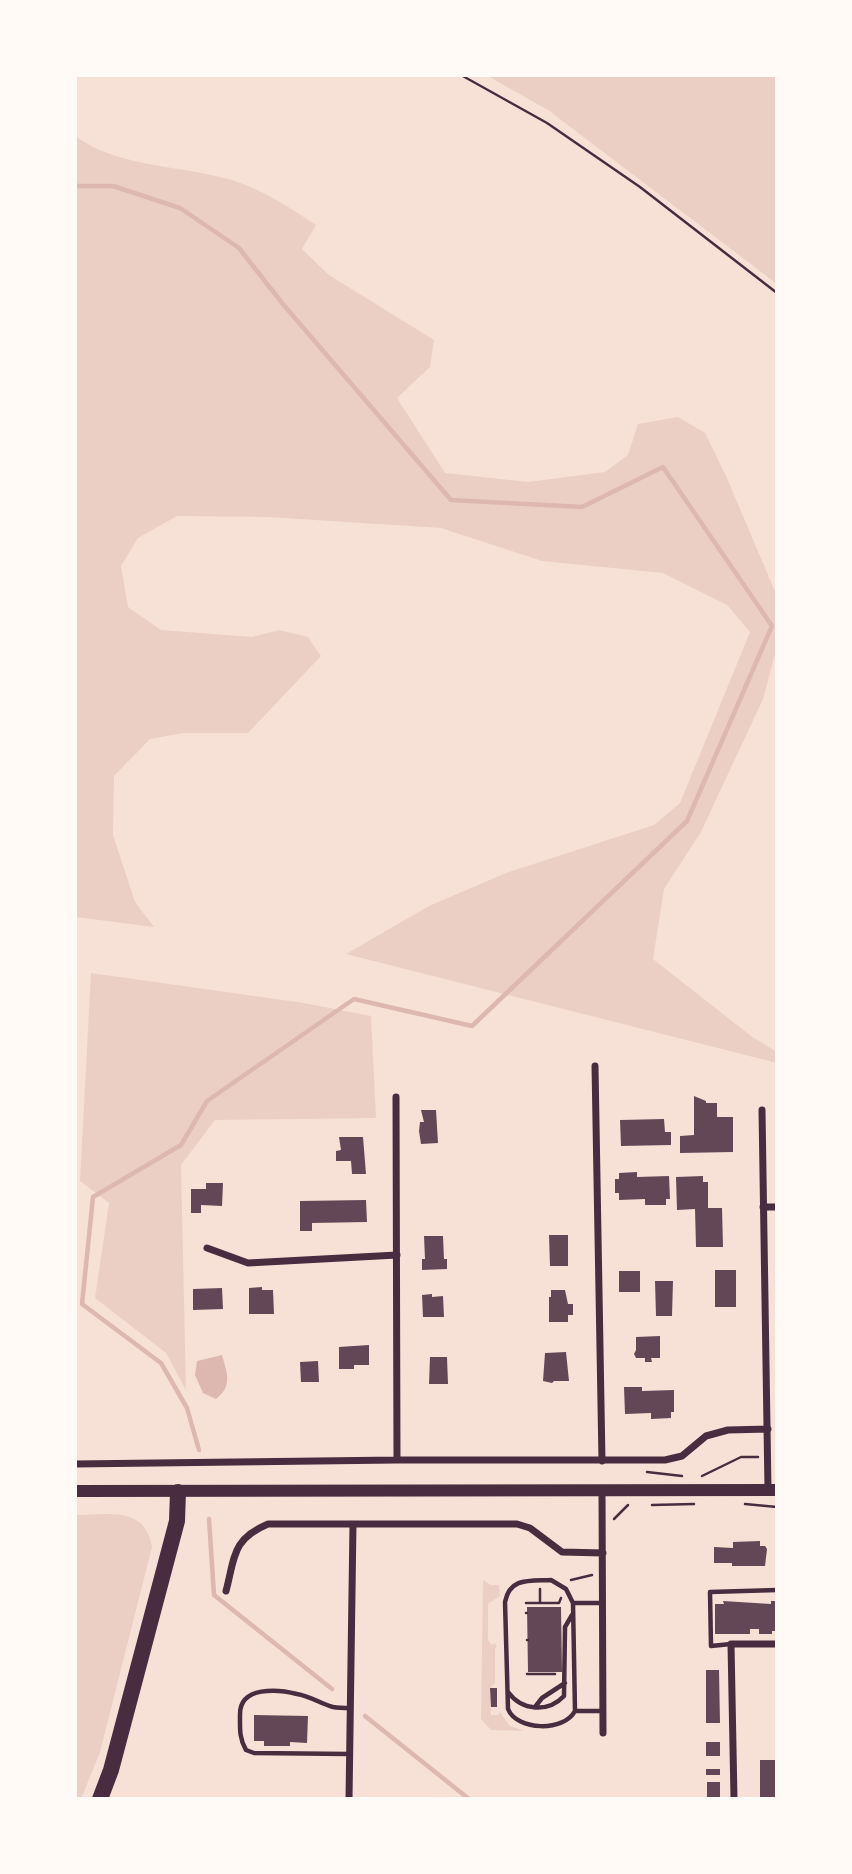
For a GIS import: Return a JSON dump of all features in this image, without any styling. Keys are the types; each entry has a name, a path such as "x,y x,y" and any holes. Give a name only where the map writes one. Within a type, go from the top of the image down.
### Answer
{"highway":[{"path":"100,1799 111,1770 177,1521 178,1492"}],"main road":[{"path":"75,1492 773,1490"}],"street":[{"path":"595,1066 602,1461"},
{"path":"396,1097 397,1460"},
{"path":"762,1111 768,1457 773,1490"},
{"path":"763,1207 777,1207"},
{"path":"207,1248 248,1264 397,1255"},
{"path":"75,1464 397,1460 665,1461 682,1457 706,1436 728,1430 768,1429"},
{"path":"602,1491 603,1733"},
{"path":"226,1591 238,1546 249,1532 268,1524 517,1524 530,1528 562,1552 603,1553"},
{"path":"349,1799 354,1524"},
{"path":"734,1799 731,1644 777,1644"}],"lane":[{"path":"551,1580 559,1583 571,1596 575,1711 568,1721 559,1725 523,1724 509,1713 505,1602 508,1592 521,1581 551,1580"},
{"path":"731,1644 711,1646 710,1592 777,1590"},
{"path":"573,1603 602,1603"},
{"path":"508,1692 517,1702 534,1708 547,1708 564,1696 565,1627 573,1614"},
{"path":"534,1708 542,1698 565,1683"},
{"path":"350,1754 254,1753 246,1750 240,1740 240,1708 245,1698 252,1693 284,1691 334,1707 351,1708"},
{"path":"575,1711 603,1711"}],"path":[{"path":"461,75 547,123 640,187 777,293"},
{"path":"698,1478 741,1457 768,1457"},
{"path":"646,1472 685,1476"},
{"path":"652,1505 691,1505 698,1501"},
{"path":"614,1530 614,1518 626,1505 639,1505"},
{"path":"559,1583 602,1574"},
{"path":"540,1589 540,1603"},
{"path":"526,1603 551,1605 559,1603 559,1599 571,1596"},
{"path":"527,1674 565,1674"}],"shaded area":[{"path":"486,75 777,75 777,284 548,110"},
{"path":"75,136 91,146 127,159 202,173 246,185 282,203 316,225 302,249 329,275 434,340 430,367 397,398 445,473 528,482 605,472 628,455 638,424 678,417 705,433 777,596 777,647 763,699 701,832 664,889 653,959 751,1036 777,1052 777,1063 346,954 429,906 506,873 654,825 680,803 750,632 727,605 663,573 542,561 441,528 267,517 177,516 138,538 121,566 128,607 161,630 252,637 279,630 308,637 321,656 248,733 183,733 150,739 114,776 113,835 135,902 154,927 75,917"},
{"path":"91,973 304,1003 371,1016 376,1118 215,1120 181,1165 186,1390 166,1353 95,1298 109,1203 80,1181"},
{"path":"222,1355 227,1384 216,1399 203,1393 195,1375 197,1361"},
{"path":"112,1514 133,1518 142,1524 152,1547 100,1752 81,1799 75,1799 75,1515"},
{"path":"483,1580 491,1585 499,1585 500,1596 488,1604 488,1640 497,1646 495,1683 490,1688 491,1715 498,1715 500,1712 510,1726 525,1731 491,1730 481,1719"}],"building":[{"path":"694,1096 706,1103 717,1103 717,1117 733,1117 733,1152 680,1153 680,1136 694,1135"},
{"path":"421,1110 436,1110 438,1143 421,1144 420,1122 424,1122"},
{"path":"664,1119 665,1132 671,1132 671,1145 621,1146 620,1120"},
{"path":"339,1137 363,1137 366,1174 352,1174 351,1161 336,1161 336,1151 341,1150"},
{"path":"637,1172 637,1177 669,1176 670,1199 666,1199 666,1205 645,1205 645,1199 619,1200 619,1193 615,1193 615,1179 619,1179 619,1173"},
{"path":"703,1176 703,1182 708,1182 708,1208 722,1208 723,1247 696,1247 695,1209 677,1210 676,1177"},
{"path":"206,1183 223,1183 222,1206 201,1205 201,1213 191,1213 191,1189 206,1189"},
{"path":"366,1200 367,1222 312,1223 312,1231 300,1231 300,1201"},
{"path":"549,1235 568,1235 568,1266 550,1266"},
{"path":"424,1236 443,1236 447,1269 422,1270 422,1259 425,1259"},
{"path":"715,1270 736,1270 736,1307 715,1307"},
{"path":"619,1271 640,1271 640,1292 619,1292"},
{"path":"655,1281 673,1281 672,1316 656,1316"},
{"path":"262,1287 262,1290 273,1290 274,1314 249,1314 249,1288"},
{"path":"222,1288 223,1309 193,1310 193,1289"},
{"path":"551,1290 565,1290 568,1304 573,1304 573,1315 568,1315 568,1322 549,1322"},
{"path":"432,1294 432,1297 443,1296 444,1317 423,1317 422,1295"},
{"path":"660,1336 660,1358 651,1358 652,1362 645,1362 645,1358 636,1358 636,1337"},
{"path":"369,1345 369,1365 339,1369 339,1347"},
{"path":"566,1352 569,1381 543,1381 545,1353"},
{"path":"430,1357 447,1357 448,1384 429,1384"},
{"path":"318,1361 319,1382 301,1382 300,1362"},
{"path":"624,1387 642,1387 642,1391 674,1390 674,1412 671,1412 671,1418 651,1419 651,1413 625,1414"},
{"path":"760,1541 760,1546 767,1549 765,1566 714,1563 714,1547 733,1548 733,1542"},
{"path":"723,1601 771,1604 771,1601 777,1601 777,1631 772,1631 772,1634 759,1634 759,1629 750,1629 750,1634 715,1634 715,1604 724,1604"},
{"path":"527,1607 561,1607 562,1672 528,1672"},
{"path":"706,1670 719,1670 720,1723 706,1723"},
{"path":"490,1688 497,1688 497,1707 491,1707"},
{"path":"254,1715 308,1716 307,1743 290,1742 290,1746 264,1746 264,1741 254,1741"},
{"path":"706,1742 720,1742 720,1756 706,1756"},
{"path":"760,1760 777,1760 777,1799 760,1799"},
{"path":"706,1769 720,1769 720,1775 706,1775"},
{"path":"707,1782 720,1782 720,1799 707,1799"}],"waterway":[{"path":"75,186 113,186 180,208 239,248 282,303 451,500 582,507 663,467 772,626 687,821 472,1026 354,999 207,1101 181,1145 93,1197 82,1304 161,1363 187,1408 199,1450"},
{"path":"209,1519 214,1595 332,1689"},
{"path":"365,1716 469,1799"}]}
